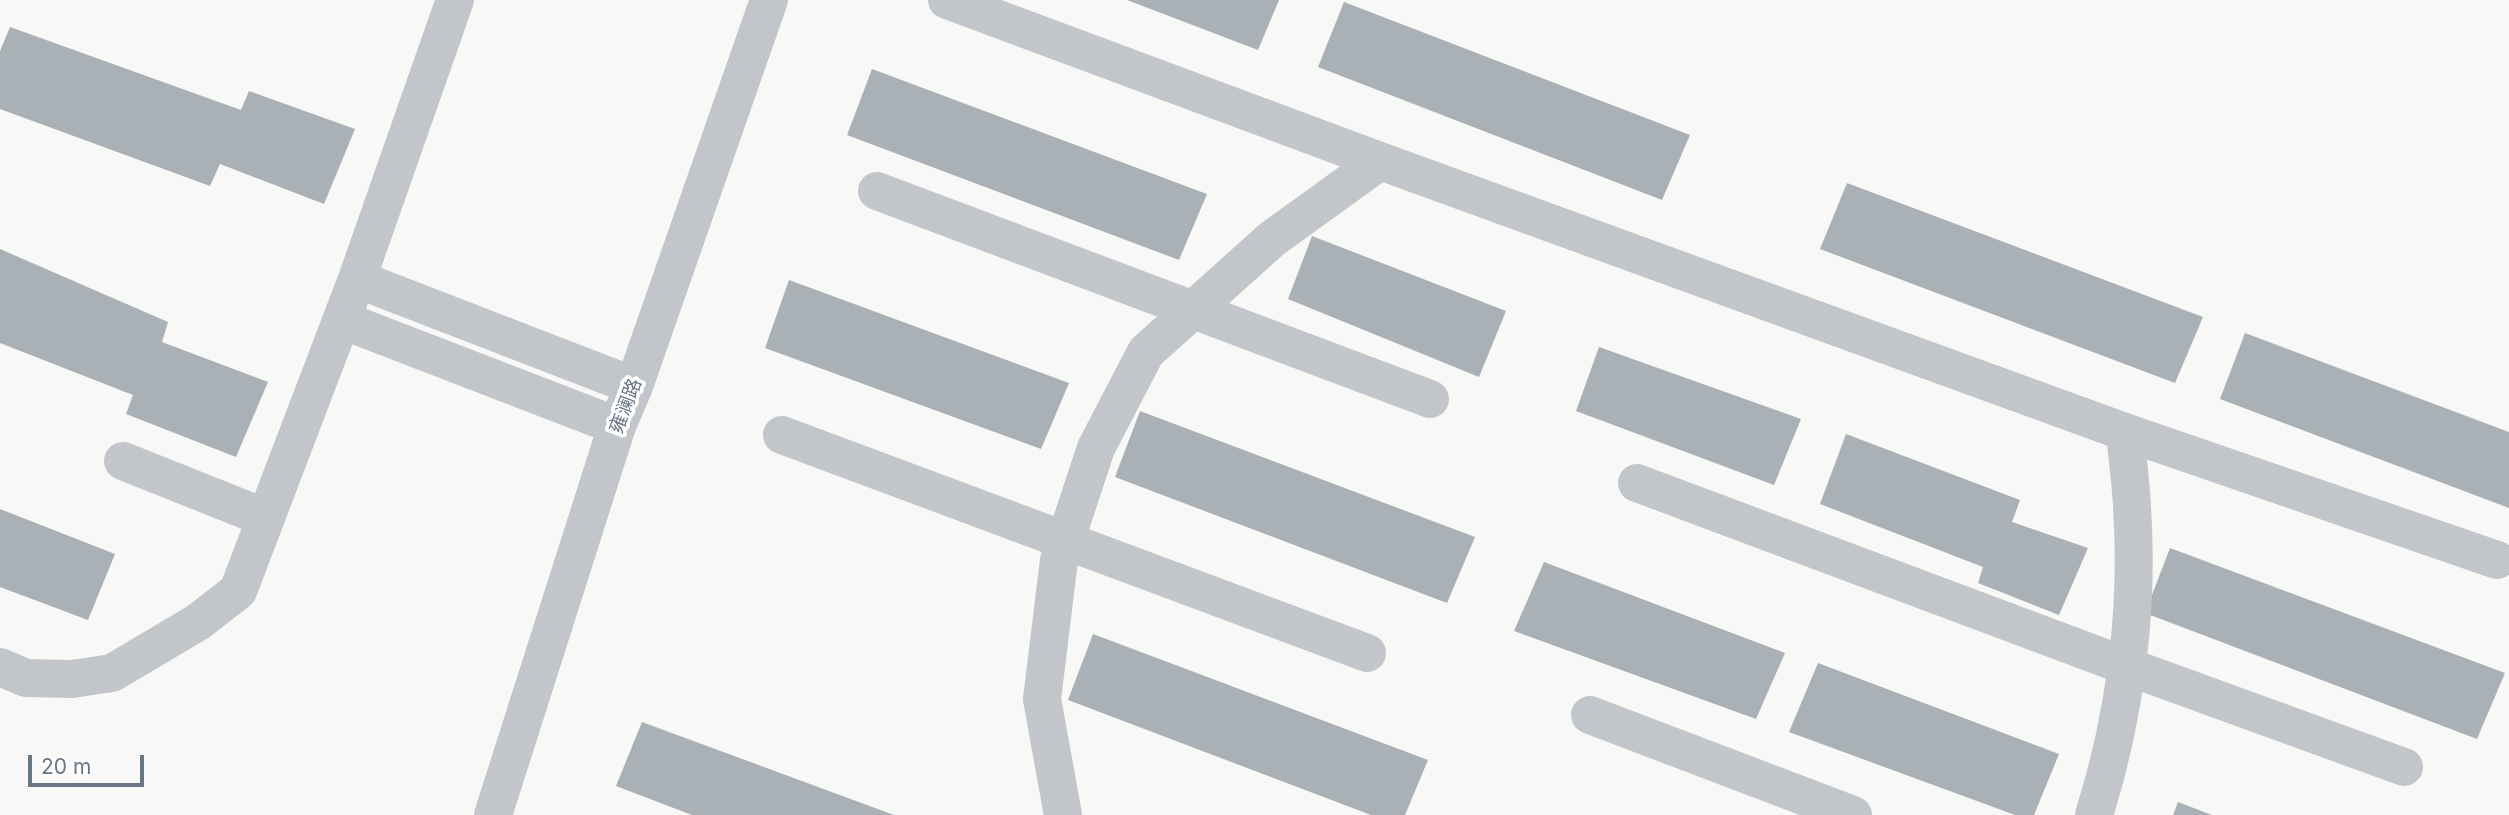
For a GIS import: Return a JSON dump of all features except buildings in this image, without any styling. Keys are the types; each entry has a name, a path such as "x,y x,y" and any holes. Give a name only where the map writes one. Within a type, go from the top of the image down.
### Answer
{"street":[{"path":"1,671 26,678 72,679 112,673 198,622 238,591 342,320 455,0"},
{"name":"雍澜路","path":"493,815 617,426 634,386 769,0"},
{"path":"947,0 2125,432 2497,560"},
{"path":"1063,815 1042,699 1059,560 1096,448 1146,352 1272,239 1380,161"},
{"path":"877,191 1430,399"},
{"path":"357,279 634,386"},
{"path":"342,320 617,426"},
{"path":"2094,815 2111,762 2132,607 2133,509 2125,432"},
{"path":"782,435 1367,653"},
{"path":"122,461 265,518"},
{"path":"1637,482 2126,666 2404,767"},
{"path":"1590,715 1853,815"}]}
